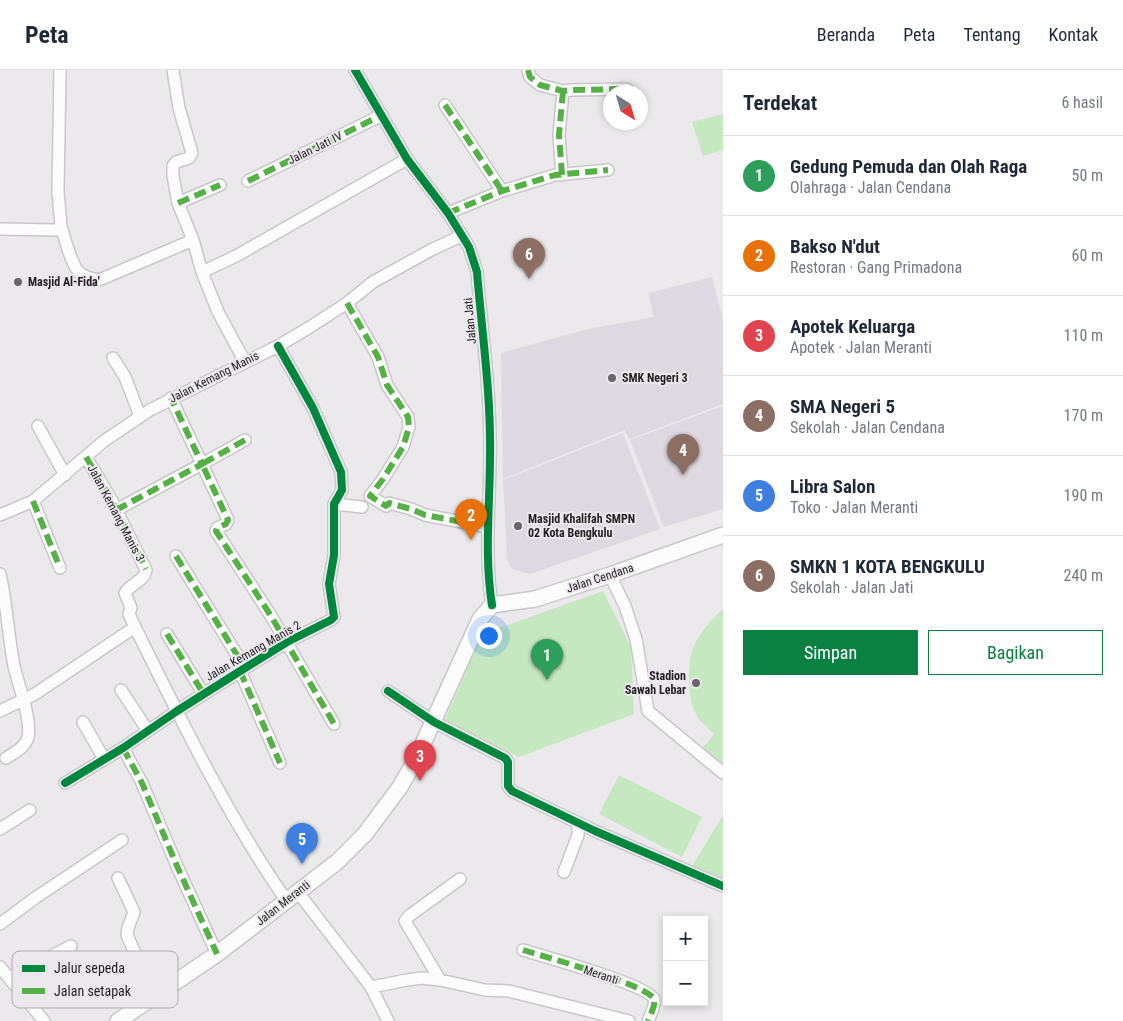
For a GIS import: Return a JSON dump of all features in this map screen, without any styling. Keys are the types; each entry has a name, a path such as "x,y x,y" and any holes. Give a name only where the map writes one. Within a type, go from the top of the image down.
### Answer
{"main road":[{"name":"Jalan Cendana","path":"492,605 536,599 723,535"},
{"name":"Jalan Meranti","path":"178,981 218,954 336,862 365,834 400,787 434,722 480,619 492,605"},
{"name":"Jalan Meranti","path":"118,1021 138,1008"}],"street":[{"path":"60,70 58,192 61,226 79,273 88,278 99,280 193,240"},
{"path":"173,70 179,108 192,153 189,158 176,162 174,166 173,176 178,202 218,312 245,362"},
{"name":"Jalan Jati","path":"355,70 407,159 448,213 469,247 477,272 490,441 488,582 492,605"},
{"path":"528,70 530,77 540,85 563,91 603,89"},
{"path":"562,175 559,135 563,91"},
{"path":"445,105 502,191"},
{"name":"Jalan Jati IV","path":"248,181 382,115"},
{"path":"202,272 236,256 407,159"},
{"path":"448,213 502,191 562,175 608,170"},
{"path":"178,202 220,185"},
{"path":"0,229 56,230 61,226"},
{"name":"Jalan Kemang Manis","path":"0,515 33,501 104,441 140,416 171,398 278,346 347,303 373,282 461,236"},
{"path":"347,303 378,357 387,385 408,417 409,427 403,447 370,496 386,506 389,504 411,509 425,515 488,527"},
{"name":"Jalan Kemang Manis 2","path":"65,783 123,748 203,693 287,642 334,617 329,584 334,555 334,504 342,492 341,472 313,408 278,346"},
{"path":"113,358 125,378 140,416"},
{"path":"171,398 228,520 226,524 217,528 216,531 287,642 334,724"},
{"path":"38,426 65,475"},
{"path":"116,510 245,440"},
{"name":"Jalan Kemang Manis 3","path":"86,457 146,569 144,577 128,588 126,593 131,606 129,614 135,627"},
{"path":"33,501 60,568"},
{"path":"334,504 362,507"},
{"path":"176,556 243,670 280,763"},
{"path":"0,574 14,666 28,725 28,740 17,752 6,758"},
{"path":"610,575 636,639 648,711 723,773"},
{"path":"0,711 54,681 135,627 177,711 253,850 371,987 388,1021"},
{"path":"167,634 203,693"},
{"path":"121,690 148,731"},
{"path":"388,691 434,722 507,760 508,784 512,791 631,848 723,886"},
{"path":"83,722 104,759"},
{"path":"123,748 142,783 177,866 218,954"},
{"path":"0,829 30,810"},
{"path":"564,872 578,835 578,823"},
{"path":"0,924 27,903 122,840"},
{"path":"118,878 134,912 127,935 134,951"},
{"path":"440,980 406,921 409,916 460,879"},
{"path":"61,951 71,946"},
{"name":"Meranti","path":"523,950 615,978 648,993 655,1001 648,1021"},
{"path":"0,967 12,982"},
{"path":"371,987 415,979 440,980 485,990 509,991 629,1021"},
{"path":"33,1008 44,1021"}],"shaded area":[{"name":"SMK Negeri 3","path":"712,277 723,320 723,404 629,439 625,430 503,479 501,353 588,329 654,317 648,293"},
{"path":"723,406 723,509 664,527 630,440"},
{"path":"623,433 660,529 530,574 515,570 510,566 507,559 503,480"}],"green space":[{"path":"723,114 723,150 703,156 692,122"},
{"path":"603,591 631,647 634,714 519,757 444,722 482,634"},
{"name":"Stadion Sawah Lebar","path":"723,609 723,766 701,750 714,734 702,722 693,707 689,670 694,646 707,626"},
{"path":"619,775 702,817 682,857 599,814"},
{"path":"723,815 723,881 691,868"}],"marked path":[{"path":"528,70 530,77 540,85 563,91 603,89"},
{"path":"562,175 559,135 563,91"},
{"path":"445,105 502,191"},
{"path":"248,181 382,115"},
{"path":"448,213 502,191 555,175 608,170"},
{"path":"178,203 220,185"},
{"path":"347,303 378,357 387,385 408,417 409,427 403,447 370,496 386,506 389,503 425,515 488,527"},
{"path":"116,510 202,464 171,398"},
{"path":"245,440 202,464 228,520 226,524 217,528 216,531 271,616 334,724"},
{"path":"86,457 111,499 146,569"},
{"path":"33,501 60,568"},
{"path":"176,556 245,668"},
{"path":"167,634 203,693"},
{"path":"240,671 280,763"},
{"path":"123,748 142,783 217,954"},
{"path":"523,950 615,979 647,993 654,999 648,1021"}],"cycle path":[{"path":"355,70 407,159 448,213 469,247 477,272 489,409 488,568 492,605"},
{"path":"65,783 123,748 177,711 287,642 334,617 329,584 334,555 334,504 342,490 341,472 313,408 278,346"},
{"path":"388,691 434,722 505,758 508,762 508,786 512,791 595,831 723,886"}],"place":[{"name":"SMKN 1 KOTA BENGKULU","path":"529,279"},
{"name":"Masjid Al-Fida'","path":"18,282"},
{"name":"SMK Negeri 3","path":"612,378"},
{"name":"SMA Negeri 5","path":"683,475"},
{"name":"Masjid Khalifah SMPN 02 Kota Bengkulu","path":"518,526"},
{"name":"Bakso N'dut","path":"471,540"},
{"name":"Gedung Pemuda dan Olah Raga","path":"547,680"},
{"name":"Stadion Sawah Lebar","path":"696,683"},
{"name":"Apotek Keluarga","path":"420,781"},
{"name":"Libra Salon","path":"302,864"}]}
